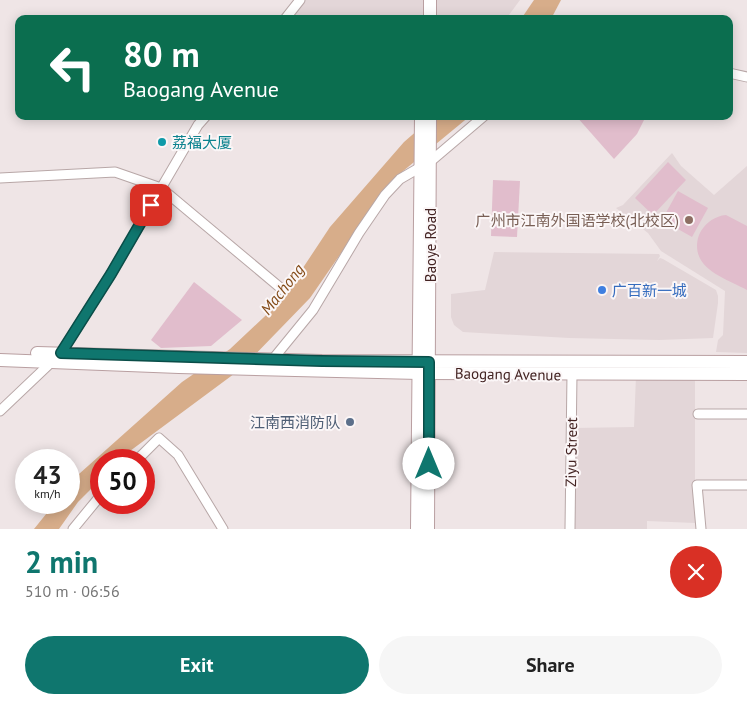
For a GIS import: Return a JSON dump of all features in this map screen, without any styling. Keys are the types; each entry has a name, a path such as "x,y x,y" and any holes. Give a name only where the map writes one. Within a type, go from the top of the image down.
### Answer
{"main road":[{"path":"421,0 421,15"},
{"path":"430,0 430,15"},
{"name":"Baoye Road","path":"421,120 424,163 424,367"},
{"name":"Baoye Road","path":"424,163 429,120"},
{"name":"Baogang Avenue","path":"0,352 273,359 323,366"},
{"name":"Baogang Avenue","path":"0,360 179,367 424,367 747,362"},
{"path":"417,529 424,367"},
{"path":"424,367 428,529"},
{"name":"Baogang Avenue","path":"424,367 572,374 747,374"}],"street":[{"path":"288,15 300,0"},
{"path":"733,74 747,77"},
{"path":"0,411 61,353 111,274 202,120"},
{"path":"273,359 313,310 359,233 385,195 400,178 424,163 479,120"},
{"path":"0,178 115,172 161,188 283,290"},
{"name":"Ziyu Street","path":"570,529 572,374"},
{"path":"698,414 747,414"},
{"path":"148,449 159,438 178,455 223,529"},
{"path":"701,529 697,485 747,485"},
{"path":"78,527 90,510"}],"shaded area":[{"path":"303,0 520,0 509,15 291,15"},
{"path":"534,0 561,0 553,15 524,15"},
{"path":"429,120 465,120 391,181 310,298 242,368 133,449 107,449 182,382 230,349 281,301 330,227 404,142"},
{"path":"580,120 644,120 637,134 614,159"},
{"name":"广州市江南外国语学校(北校区)","path":"672,153 681,166 714,195 747,166 747,353 716,352 718,340 723,335 725,291 661,251 648,233 616,208 623,205"},
{"path":"668,162 686,180 653,215 635,198"},
{"path":"493,180 520,181 517,237 491,236"},
{"path":"678,191 708,208 692,237 662,220"},
{"path":"726,215 747,226 747,290 715,274 702,262 698,255 697,242 701,231 712,220"},
{"name":"广百新一城","path":"494,252 659,254 660,256 657,261 660,258 663,259 716,290 718,303 713,338 659,340 569,338 463,332 454,325 451,317 451,294 485,290"},
{"path":"194,282 242,320 211,346 161,348 151,340"},
{"path":"636,376 695,376 695,523 647,521 647,529 573,529 575,428 634,427"},
{"path":"90,464 90,490 80,500 80,473"},
{"path":"46,514 70,514 59,529 34,529"}],"place":[{"name":"荔福大厦","path":"162,142"},
{"name":"广州市江南外国语学校(北校区)","path":"689,220"},
{"name":"广百新一城","path":"602,290"},
{"name":"江南西消防队","path":"350,422"}],"route":[{"path":"151,205 111,274 61,353 322,361 429,362 429,464"}],"water label":[{"name":"Machong","path":"282,289"}]}
